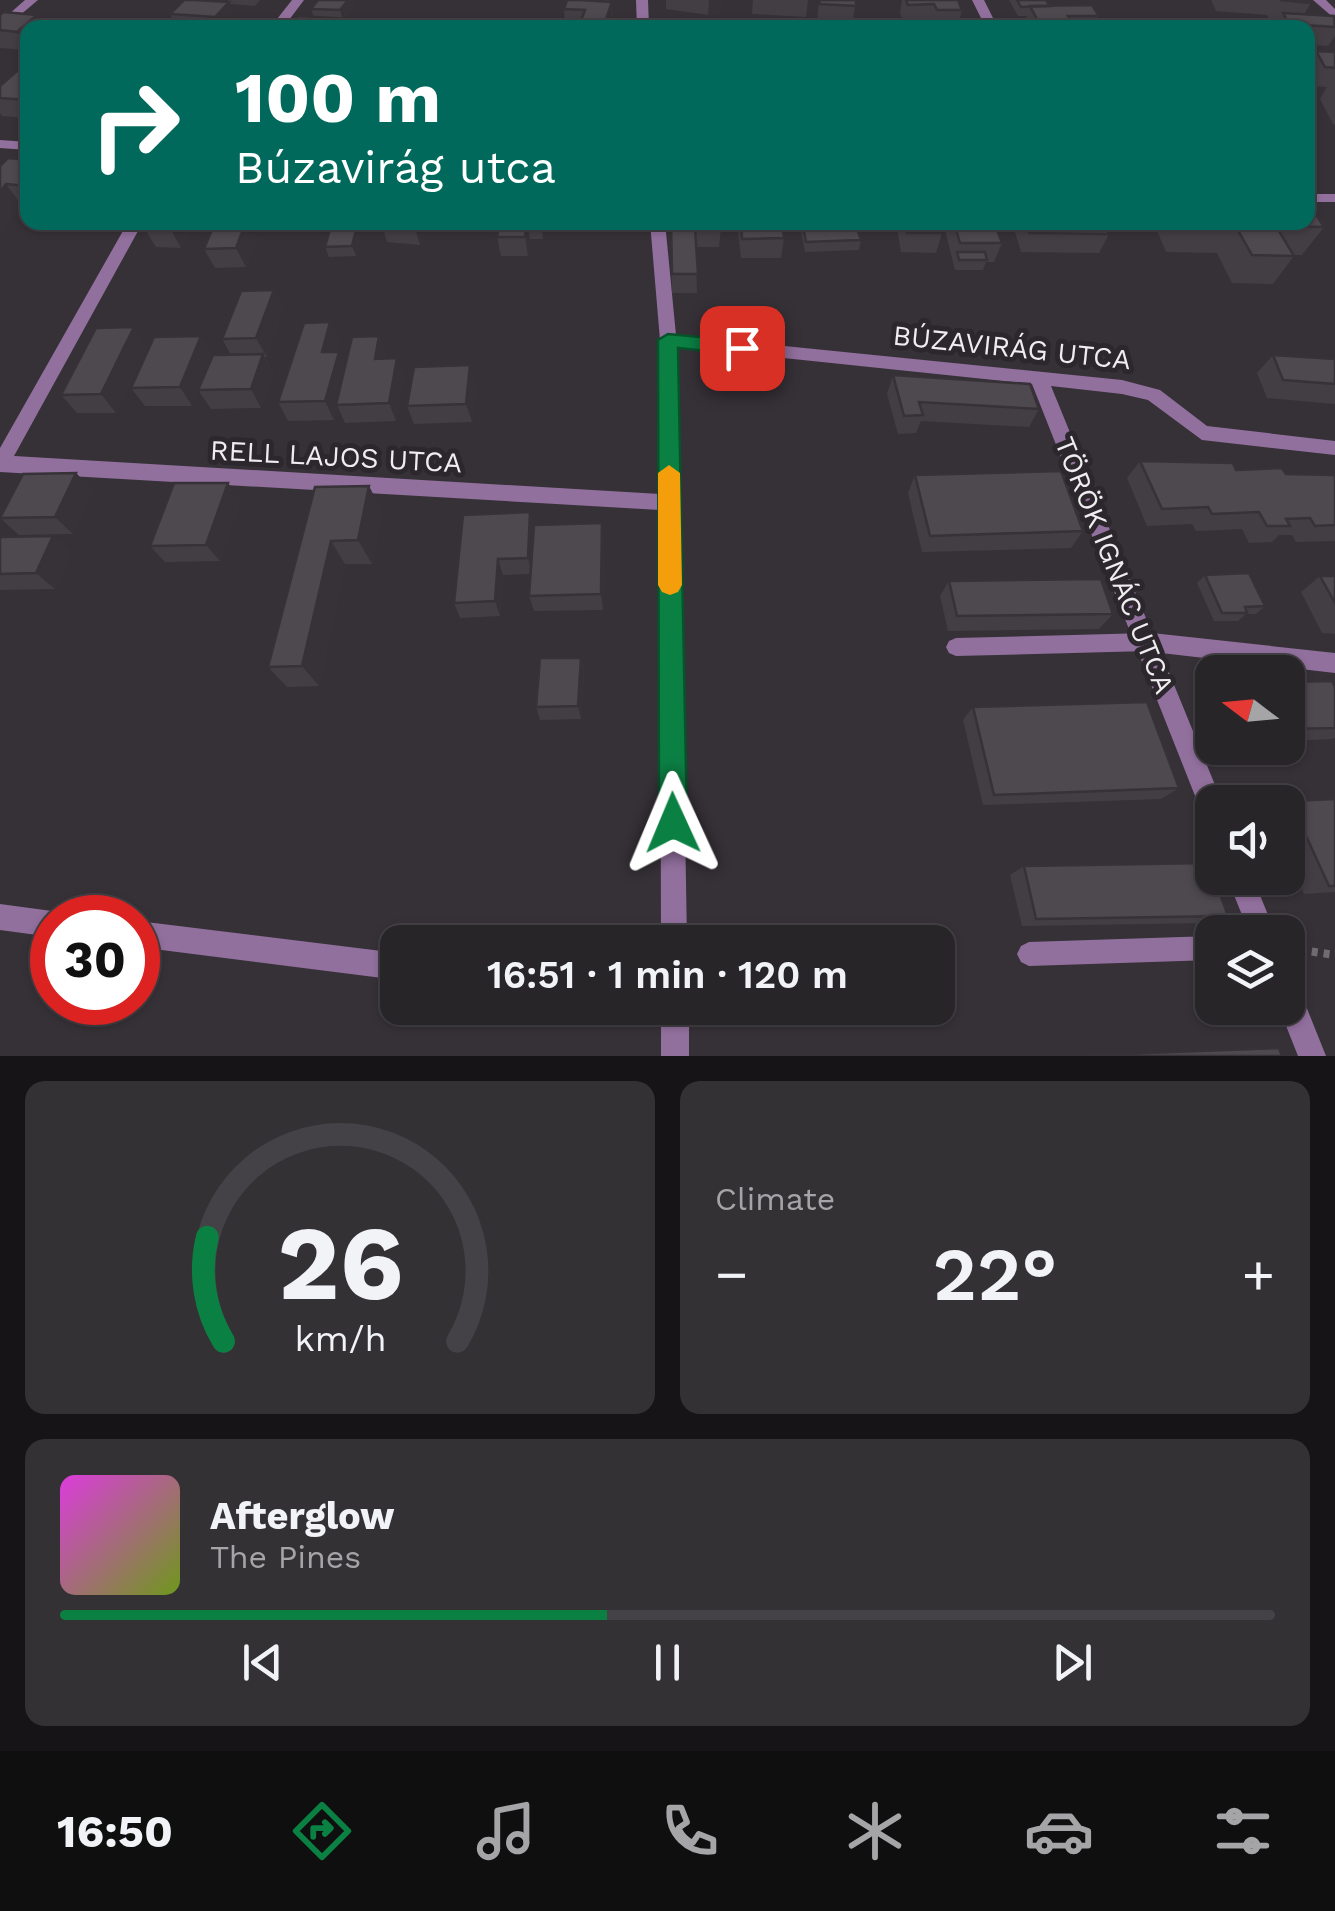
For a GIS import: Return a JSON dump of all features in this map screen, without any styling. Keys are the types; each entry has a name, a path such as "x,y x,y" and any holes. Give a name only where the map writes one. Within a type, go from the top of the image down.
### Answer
{"street":[{"path":"0,28 32,0"},
{"path":"282,20 298,0"},
{"path":"1319,0 1335,16"},
{"path":"0,464 132,230"},
{"path":"658,230 668,340 674,925"},
{"name":"BÚZAVIRÁG UTCA","path":"668,340 1122,387 1154,395 1202,432 1335,448"},
{"name":"TÖRÖK IGNÁC UTCA","path":"1039,379 1204,785"},
{"name":"RELL LAJOS UTCA","path":"0,464 669,503"},
{"path":"1148,642 1335,663"},
{"path":"0,917 30,921"},
{"path":"160,937 380,965"},
{"path":"675,1025 676,1056"},
{"path":"1300,1025 1312,1056"}],"lane":[{"path":"956,647 1148,642"},
{"path":"1029,954 1195,949"}],"path":[{"path":"1305,950 1335,954"}],"building":[{"path":"184,0 229,2 215,17 170,14"},
{"path":"318,0 348,0 340,10 311,9"},
{"path":"567,0 612,2 606,20 581,20 585,10 564,9"},
{"path":"820,0 856,0 856,6 819,4"},
{"path":"906,0 958,0 962,10 937,10 934,4 908,5"},
{"path":"1017,0 1046,0 1050,6 1021,7"},
{"path":"1092,5 1099,16 1037,20 1030,6"},
{"path":"1283,13 1334,16 1335,27 1315,26 1315,20 1287,20"},
{"path":"0,15 37,15 31,20 20,20 17,32 0,30"},
{"path":"298,16 351,19 350,20 295,20"},
{"path":"1316,51 1335,52 1335,68 1325,67"},
{"path":"20,71 20,99 0,98 0,86"},
{"path":"8,158 20,159 20,185 6,184 0,192 0,166"},
{"path":"212,230 243,230 236,248 204,249"},
{"path":"330,230 356,230 352,246 325,247"},
{"path":"498,230 526,230 525,237 497,237"},
{"path":"671,230 695,230 698,274 672,274"},
{"path":"741,230 783,230 784,238 742,239"},
{"path":"804,230 858,230 861,240 806,242"},
{"path":"906,230 942,233 907,233"},
{"path":"956,230 997,230 1002,243 960,243"},
{"path":"1028,230 1107,230 1109,234"},
{"path":"1238,230 1278,230 1294,256 1252,255"},
{"path":"957,252 985,252 987,260 959,260"},
{"path":"274,290 256,338 222,339 241,291"},
{"path":"330,322 322,352 339,352 325,401 278,402 304,323"},
{"path":"134,327 101,394 61,395 96,328"},
{"path":"201,336 180,387 131,388 154,337"},
{"path":"379,336 375,359 397,358 389,403 336,405 352,337"},
{"path":"263,354 251,389 198,390 213,355"},
{"path":"1273,355 1335,359 1335,384 1283,380"},
{"path":"470,365 466,404 407,406 414,367"},
{"path":"893,375 1030,384 1039,409 919,402 923,415 904,416"},
{"path":"1140,461 1233,463 1236,470 1282,468 1286,474 1335,475 1335,525 1315,526 1310,518 1286,519 1290,526 1267,526 1259,512 1212,514 1208,507 1162,509"},
{"path":"1061,471 1083,531 930,536 915,475"},
{"path":"76,473 55,517 0,518 23,474"},
{"path":"174,483 228,483 206,545 150,546"},
{"path":"369,486 358,540 331,541 302,666 268,667 315,487"},
{"path":"530,512 528,558 498,559 495,601 454,603 463,515"},
{"path":"602,523 601,594 529,596 534,525"},
{"path":"53,536 36,573 0,574 0,537"},
{"path":"1249,573 1265,606 1245,607 1247,613 1222,613 1205,575"},
{"path":"1320,576 1335,576 1335,603"},
{"path":"1101,579 1113,614 957,616 949,581"},
{"path":"540,658 581,658 578,706 536,707"},
{"path":"1332,681 1335,728 1305,729 1305,682"},
{"path":"1147,702 1179,788 994,795 973,707"},
{"path":"1335,799 1335,886 1329,886 1305,834 1305,800"},
{"path":"1195,863 1195,895 1220,895 1228,915 1036,919 1024,866"},
{"path":"1279,1048 1282,1056 1069,1056"}],"slow traffic":[{"path":"669,473 670,585"}],"route":[{"path":"673,823 668,340 742,348"}]}
